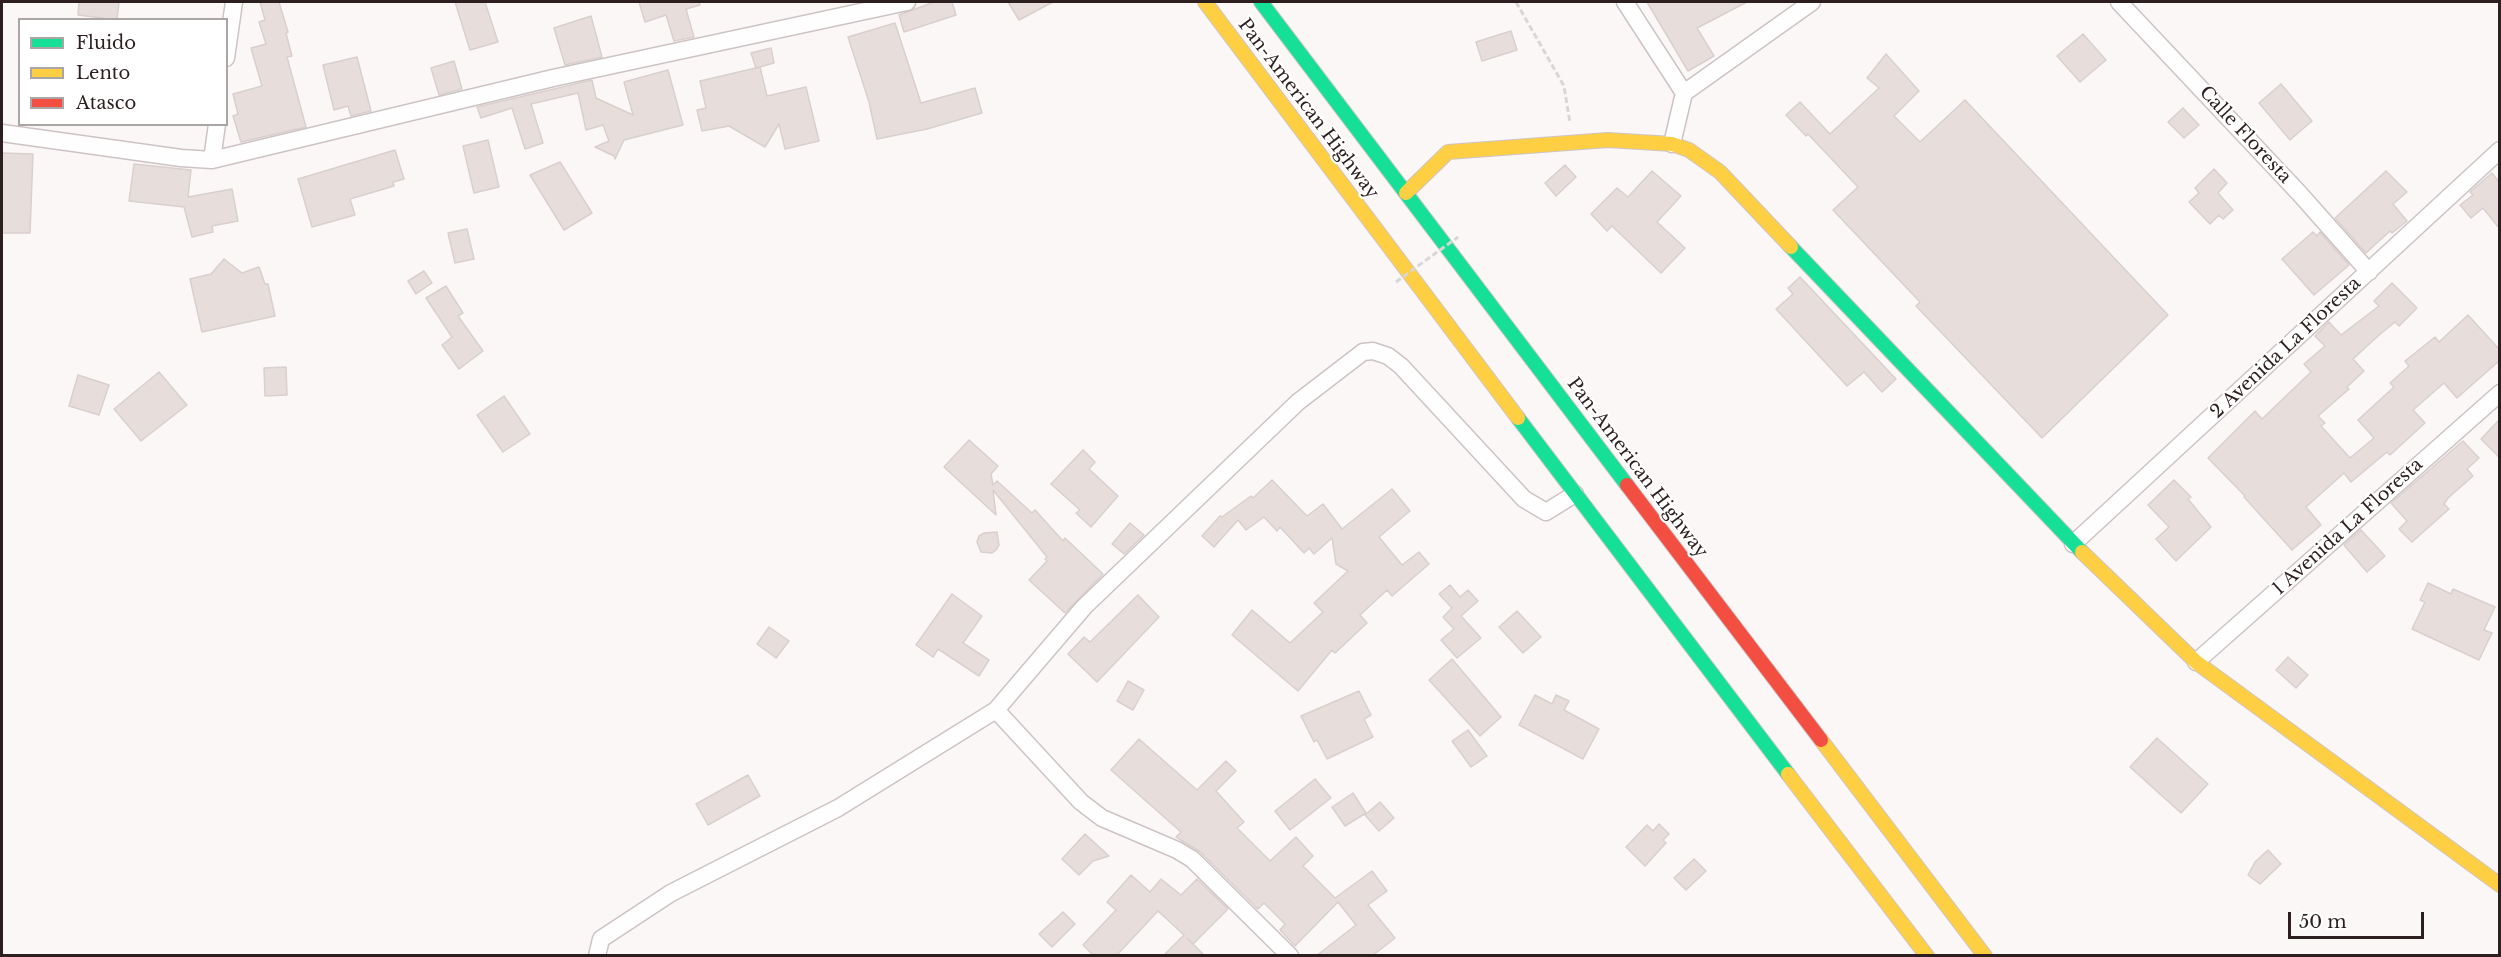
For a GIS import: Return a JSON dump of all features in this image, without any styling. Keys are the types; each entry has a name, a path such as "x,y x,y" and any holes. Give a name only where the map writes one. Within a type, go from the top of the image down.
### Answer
{"main road":[{"name":"Pan-American Highway","path":"1204,2 1464,345 1578,488 1927,956"},
{"name":"Pan-American Highway","path":"1261,2 1985,956"},
{"path":"1407,193 1448,152 1608,140 1672,144 1689,150 1720,172 2073,544 2196,662 2499,885"},
{"path":"1464,345 1484,356 1500,370"},
{"path":"1584,426 1595,453 1591,465"},
{"path":"1618,497 1709,604 1739,632"}],"street":[{"path":"228,44 234,2"},
{"path":"2,133 181,158 212,160 553,78 907,2"},
{"path":"1625,2 1684,93"},
{"path":"1672,144 1684,93 1812,2"},
{"name":"Calle Floresta","path":"2119,2 2369,272"},
{"path":"212,160 217,126"},
{"name":"2 Avenida La Floresta","path":"2073,544 2499,150"},
{"path":"597,956 601,939 671,893 838,808 996,710 1084,607 1298,402 1363,352 1373,351 1388,356 1401,366 1524,499 1546,512 1578,488"},
{"name":"1 Avenida La Floresta","path":"2196,662 2499,393"},
{"path":"996,710 1082,801 1102,818 1177,850 1192,859 1290,956"}],"path":[{"path":"1516,2 1564,86 1574,143"},
{"path":"1396,282 1458,237"}],"building":[{"path":"79,2 119,2 117,18 78,15"},
{"path":"260,2 279,2 292,56 287,57 306,127 241,142 233,116 238,114 233,94 262,86 251,48 266,44 259,22 265,20"},
{"path":"455,2 485,2 498,42 470,50"},
{"path":"639,2 699,2 700,5 686,9 694,37 674,41 666,15 645,22"},
{"path":"934,2 952,2 956,15 904,32 899,15"},
{"path":"1008,2 1053,2 1019,20"},
{"path":"1647,2 1747,2 1697,28 1714,56 1688,71"},
{"path":"591,16 602,57 565,65 554,28"},
{"path":"895,23 921,103 975,88 982,113 927,129 877,139 869,102 848,37"},
{"path":"1511,31 1517,50 1482,61 1476,42"},
{"path":"2083,34 2106,60 2080,82 2057,56"},
{"path":"771,48 774,63 756,68 751,53"},
{"path":"1886,54 1919,91 1894,116 1920,142 1965,100 2168,315 2042,438 1916,306 1920,302 1833,210 1858,187 1808,134 1806,136 1786,115 1800,102 1830,134 1879,88 1867,78"},
{"path":"357,57 371,111 351,116 348,106 334,110 323,65"},
{"path":"454,61 462,89 439,95 431,68"},
{"path":"760,67 767,96 806,87 819,141 785,149 779,124 765,147 729,126 702,131 697,110 706,108 700,81"},
{"path":"668,70 683,125 624,140 615,159 614,156 595,147 609,141 603,125 586,130 578,93 531,104 543,143 525,149 512,108 481,118 477,107 592,80 596,98 633,115 624,82"},
{"path":"2281,84 2312,121 2290,140 2259,103"},
{"path":"2183,108 2199,125 2184,138 2168,122"},
{"path":"488,140 499,187 474,193 463,146"},
{"path":"395,150 404,179 393,182 394,186 350,199 355,215 312,227 298,179"},
{"path":"2,153 33,154 30,233 2,233"},
{"path":"560,162 592,213 564,230 530,175"},
{"path":"134,164 191,170 188,197 232,189 238,221 212,226 213,232 192,237 184,207 129,201"},
{"path":"1565,165 1576,177 1556,196 1545,183"},
{"path":"2214,169 2227,183 2218,193 2233,210 2223,219 2219,215 2210,224 2189,202 2199,193 2195,188"},
{"path":"1652,171 1681,196 1657,222 1685,248 1661,273 1612,226 1607,231 1591,214 1617,188 1628,197"},
{"path":"2386,171 2407,192 2393,204 2407,221 2392,233 2390,231 2366,253 2335,218"},
{"path":"2492,173 2499,182 2499,228 2483,208 2471,218 2460,205 2473,195 2470,192"},
{"path":"467,229 474,259 455,263 448,233"},
{"path":"2313,232 2317,236 2320,232 2349,265 2314,295 2282,259"},
{"path":"224,259 242,273 259,267 265,284 268,284 275,316 202,332 190,279 211,274"},
{"path":"424,271 432,283 416,294 408,281"},
{"path":"1800,277 1896,379 1882,392 1864,372 1847,386 1776,309 1793,294 1788,288"},
{"path":"2392,283 2417,308 2399,326 2395,322 2353,359 2364,371 2347,387 2349,389 2318,416 2325,423 2321,426 2350,458 2374,438 2358,420 2394,387 2390,383 2409,366 2405,361 2435,337 2439,342 2468,315 2499,349 2499,361 2457,398 2444,383 2413,410 2425,423 2390,455 2387,452 2351,482 2344,473 2306,507 2321,525 2292,550 2208,458 2255,411 2262,419 2311,372 2304,364 2325,346 2315,336 2329,322 2341,335 2379,306 2374,301"},
{"path":"446,286 463,313 458,316 483,351 459,369 442,345 452,337 426,298"},
{"path":"286,367 287,395 265,396 264,368"},
{"path":"159,372 187,405 141,441 114,409"},
{"path":"78,375 109,385 99,415 69,406"},
{"path":"504,396 530,434 503,452 477,415"},
{"path":"2499,420 2499,457 2481,439"},
{"path":"969,440 998,466 991,474 993,485 997,481 1032,513 1035,510 1063,541 1065,538 1103,574 1065,613 1029,580 1047,561 1045,559 1047,557 993,490 996,515 944,467"},
{"path":"2463,441 2479,458 2467,469 2473,476 2448,498 2444,504 2449,509 2412,542 2399,529 2407,521 2391,503"},
{"path":"1083,450 1095,462 1089,469 1118,496 1091,527 1076,513 1080,510 1051,484"},
{"path":"1272,480 1307,516 1323,504 1342,529 1392,489 1410,511 1379,537 1402,565 1419,552 1429,564 1392,596 1387,590 1360,615 1367,623 1335,653 1332,650 1298,691 1232,635 1252,610 1290,643 1323,612 1314,603 1348,571 1336,564 1332,538 1314,554 1309,548 1304,553 1280,527 1277,531 1264,517 1246,530 1238,520 1214,547 1202,536 1220,516 1222,517 1251,496 1253,498"},
{"path":"2174,480 2191,497 2188,499 2211,527 2176,561 2156,539 2169,527 2148,505"},
{"path":"1130,523 1144,535 1124,554 1112,544"},
{"path":"2361,530 2385,556 2367,572 2344,545"},
{"path":"997,532 999,545 996,550 992,553 981,552 977,542 979,536 984,533"},
{"path":"2428,583 2451,594 2453,589 2495,607 2484,630 2492,633 2479,660 2412,629 2425,602 2420,600"},
{"path":"1450,585 1460,597 1468,590 1478,601 1461,616 1481,638 1457,658 1441,640 1454,629 1443,617 1452,608 1439,594"},
{"path":"952,594 982,616 963,643 989,660 979,676 938,649 933,657 916,645"},
{"path":"1138,595 1159,617 1097,682 1068,654 1084,637 1090,642"},
{"path":"1517,611 1541,637 1523,653 1499,627"},
{"path":"769,627 789,641 776,658 757,644"},
{"path":"2288,657 2308,675 2296,688 2276,670"},
{"path":"1452,659 1501,717 1480,736 1429,680"},
{"path":"1128,681 1144,690 1133,710 1117,701"},
{"path":"1359,691 1371,715 1364,719 1373,737 1327,759 1317,740 1314,742 1301,716"},
{"path":"1535,695 1552,704 1556,695 1569,701 1564,710 1599,729 1583,759 1519,725"},
{"path":"1468,730 1487,756 1471,767 1452,741"},
{"path":"2157,738 2208,784 2181,813 2130,767"},
{"path":"1139,739 1197,790 1226,761 1236,771 1216,791 1244,822 1237,828 1270,861 1296,837 1313,856 1303,866 1335,898 1372,871 1387,891 1368,905 1395,938 1372,956 1316,956 1356,925 1338,902 1295,946 1280,930 1285,924 1264,903 1258,909 1199,851 1176,837 1181,832 1111,770"},
{"path":"748,775 760,796 708,825 696,804"},
{"path":"1315,779 1331,798 1290,830 1275,811"},
{"path":"1353,793 1366,813 1345,826 1332,807"},
{"path":"1380,802 1394,818 1379,831 1365,815"},
{"path":"1659,824 1669,834 1663,840 1666,843 1645,866 1626,847 1647,825 1653,831"},
{"path":"1085,834 1109,856 1093,861 1079,875 1062,859"},
{"path":"2268,850 2281,864 2260,884 2248,875 2255,862"},
{"path":"1694,859 1706,871 1686,890 1674,878"},
{"path":"1131,875 1150,892 1161,879 1181,895 1197,879 1228,909 1193,944 1205,956 1163,956 1184,935 1158,911 1116,956 1094,956 1083,945 1116,910 1107,902"},
{"path":"1063,912 1075,924 1052,947 1039,934"}],"traffic: fast":[{"path":"1261,2 1627,485"},
{"path":"1791,247 2082,552"},
{"path":"1518,418 1788,774"}],"traffic: slow":[{"path":"1205,2 1518,418"},
{"path":"1406,193 1448,152 1608,140 1672,144 1689,150 1720,172 1791,247"},
{"path":"2082,552 2196,662 2500,885"},
{"path":"1821,740 1985,956"},
{"path":"1788,774 1927,956"}],"traffic: jam":[{"path":"1627,485 1821,740"}]}
